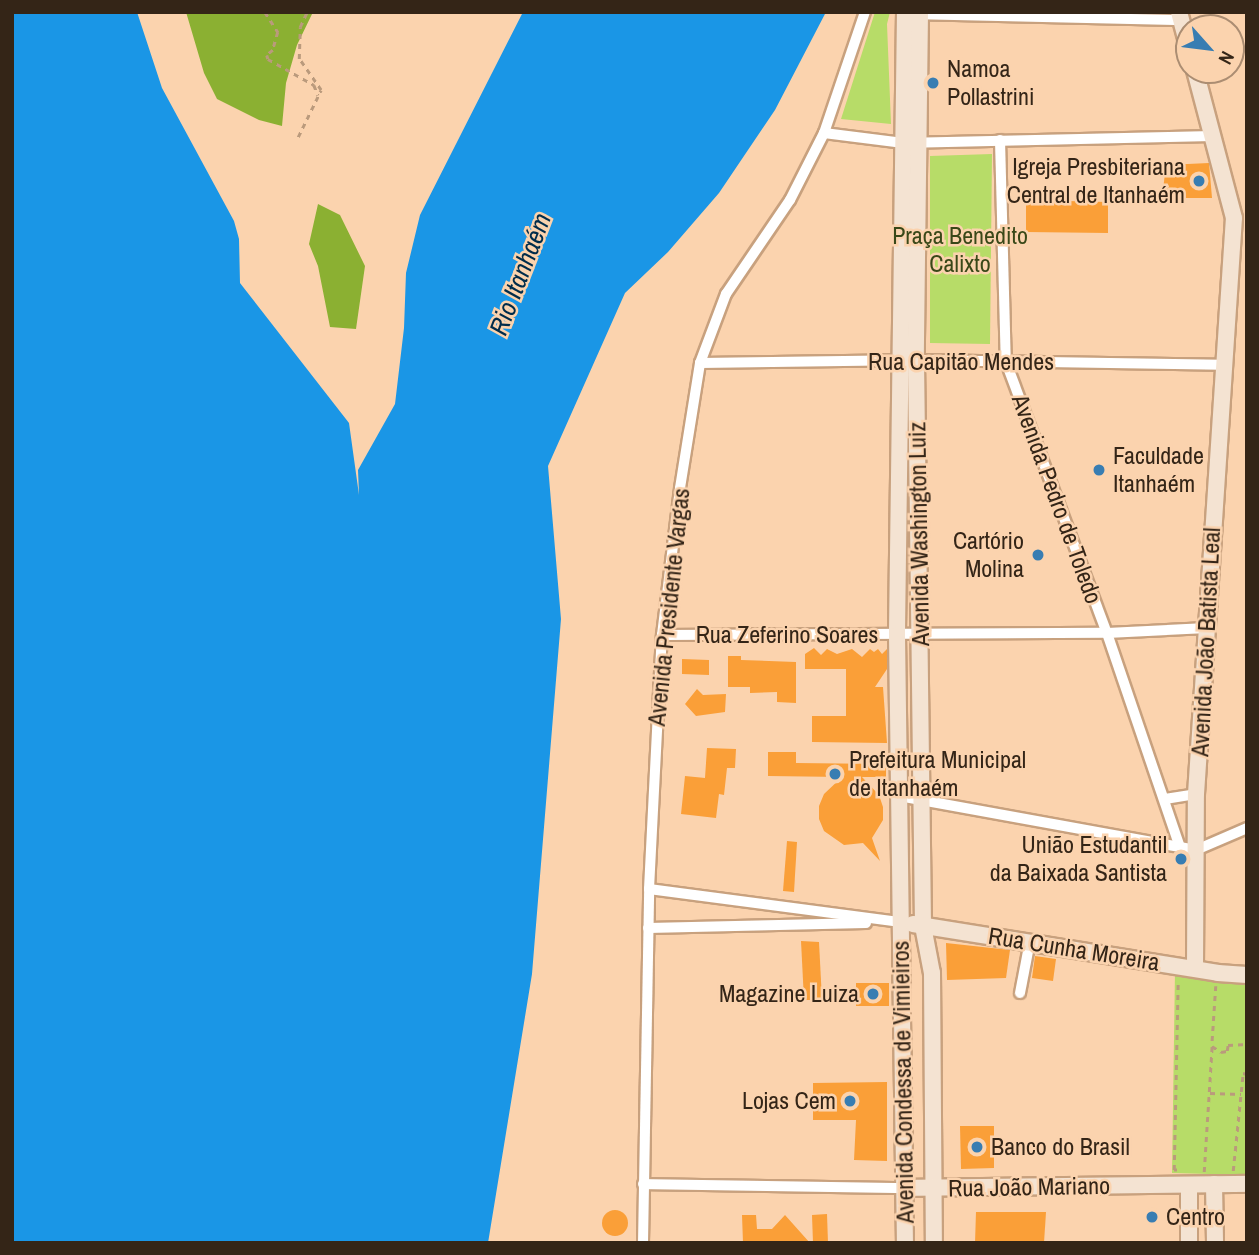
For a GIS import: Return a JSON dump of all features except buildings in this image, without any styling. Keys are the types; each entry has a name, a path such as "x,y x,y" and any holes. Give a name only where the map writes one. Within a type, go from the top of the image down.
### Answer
{"main road":[{"path":"910,142 913,13"},
{"name":"Avenida João Batista Leal","path":"1195,968 1196,794 1222,365 1240,217 1199,84"},
{"name":"Avenida Washington Luiz","path":"910,142 922,635 923,926"},
{"name":"Avenida Washington Luiz","path":"901,922 897,635 899,361 910,142"},
{"name":"Rua Cunha Moreira","path":"901,922 1218,973 1247,975"},
{"name":"Avenida Condessa de Vimieiros","path":"901,922 905,1243"},
{"name":"Avenida Condessa de Vimieiros","path":"923,926 932,973 934,1243"},
{"path":"1189,1243 1213,1176"},
{"path":"1213,1176 1215,1243"},
{"name":"Rua João Mariano","path":"906,1188 1213,1176"}],"street":[{"name":"Avenida Presidente Vargas","path":"643,1243 649,889 662,635 680,488 700,363 726,294 790,201 824,133 865,12"},
{"path":"913,13 1175,16"},
{"path":"824,133 910,142 1213,136"},
{"name":"Avenida Pedro de Toledo","path":"1000,141 1006,362 1107,634 1180,847"},
{"name":"Rua Capitão Mendes","path":"700,363 916,360 1222,365"},
{"name":"Rua Zeferino Soares","path":"662,635 1107,634 1207,628"},
{"path":"1165,799 1196,794"},
{"path":"899,796 1196,850 1247,828"},
{"path":"649,889 901,922"},
{"path":"648,928 901,922"},
{"path":"1020,993 1030,941"},
{"name":"Rua João Mariano","path":"643,1184 906,1188"}],"path":[{"path":"265,12 278,32 273,50 267,55 268,59 313,85 318,96"},
{"path":"298,136 321,90 299,59 300,27 307,12"},
{"path":"1213,1176 1209,1093 1218,973"},
{"path":"1179,975 1174,1170 1213,1176"},
{"path":"1212,1046 1221,1052 1227,1051 1228,1045 1247,1044"},
{"path":"1213,1176 1241,1094 1244,1073 1247,1073"},
{"path":"1209,1093 1241,1094"}],"green space":[{"path":"186,12 313,12 297,45 286,83 282,126 259,120 217,99 204,73"},
{"path":"875,12 890,12 887,24 891,124 841,119"},
{"name":"Praça Benedito Calixto","path":"992,154 990,344 930,343 930,156"},
{"path":"318,204 340,215 365,266 356,329 330,327 318,266 309,244"},
{"path":"1175,971 1247,980 1247,1175 1172,1173"}],"water":[{"name":"Rio Itanhaém","path":"12,12 137,12 162,88 234,221 239,239 240,283 349,423 359,495 358,470 395,404 404,328 406,273 420,215 523,12 826,12 775,110 719,193 668,252 625,293 548,466 561,619 532,974 488,1243 12,1243"}],"place":[{"name":"Namoa Pollastrini","path":"933,83"},
{"name":"Igreja Presbiteriana Central de Itanhaém","path":"1199,181"},
{"name":"Faculdade Itanhaém","path":"1099,470"},
{"name":"Cartório Molina","path":"1038,555"},
{"name":"Prefeitura Municipal de Itanhaém","path":"835,774"},
{"name":"União Estudantil da Baixada Santista","path":"1181,859"},
{"name":"Magazine Luiza","path":"873,994"},
{"name":"Lojas Cem","path":"850,1101"},
{"name":"Banco do Brasil","path":"977,1147"},
{"name":"Centro","path":"1152,1217"}]}
